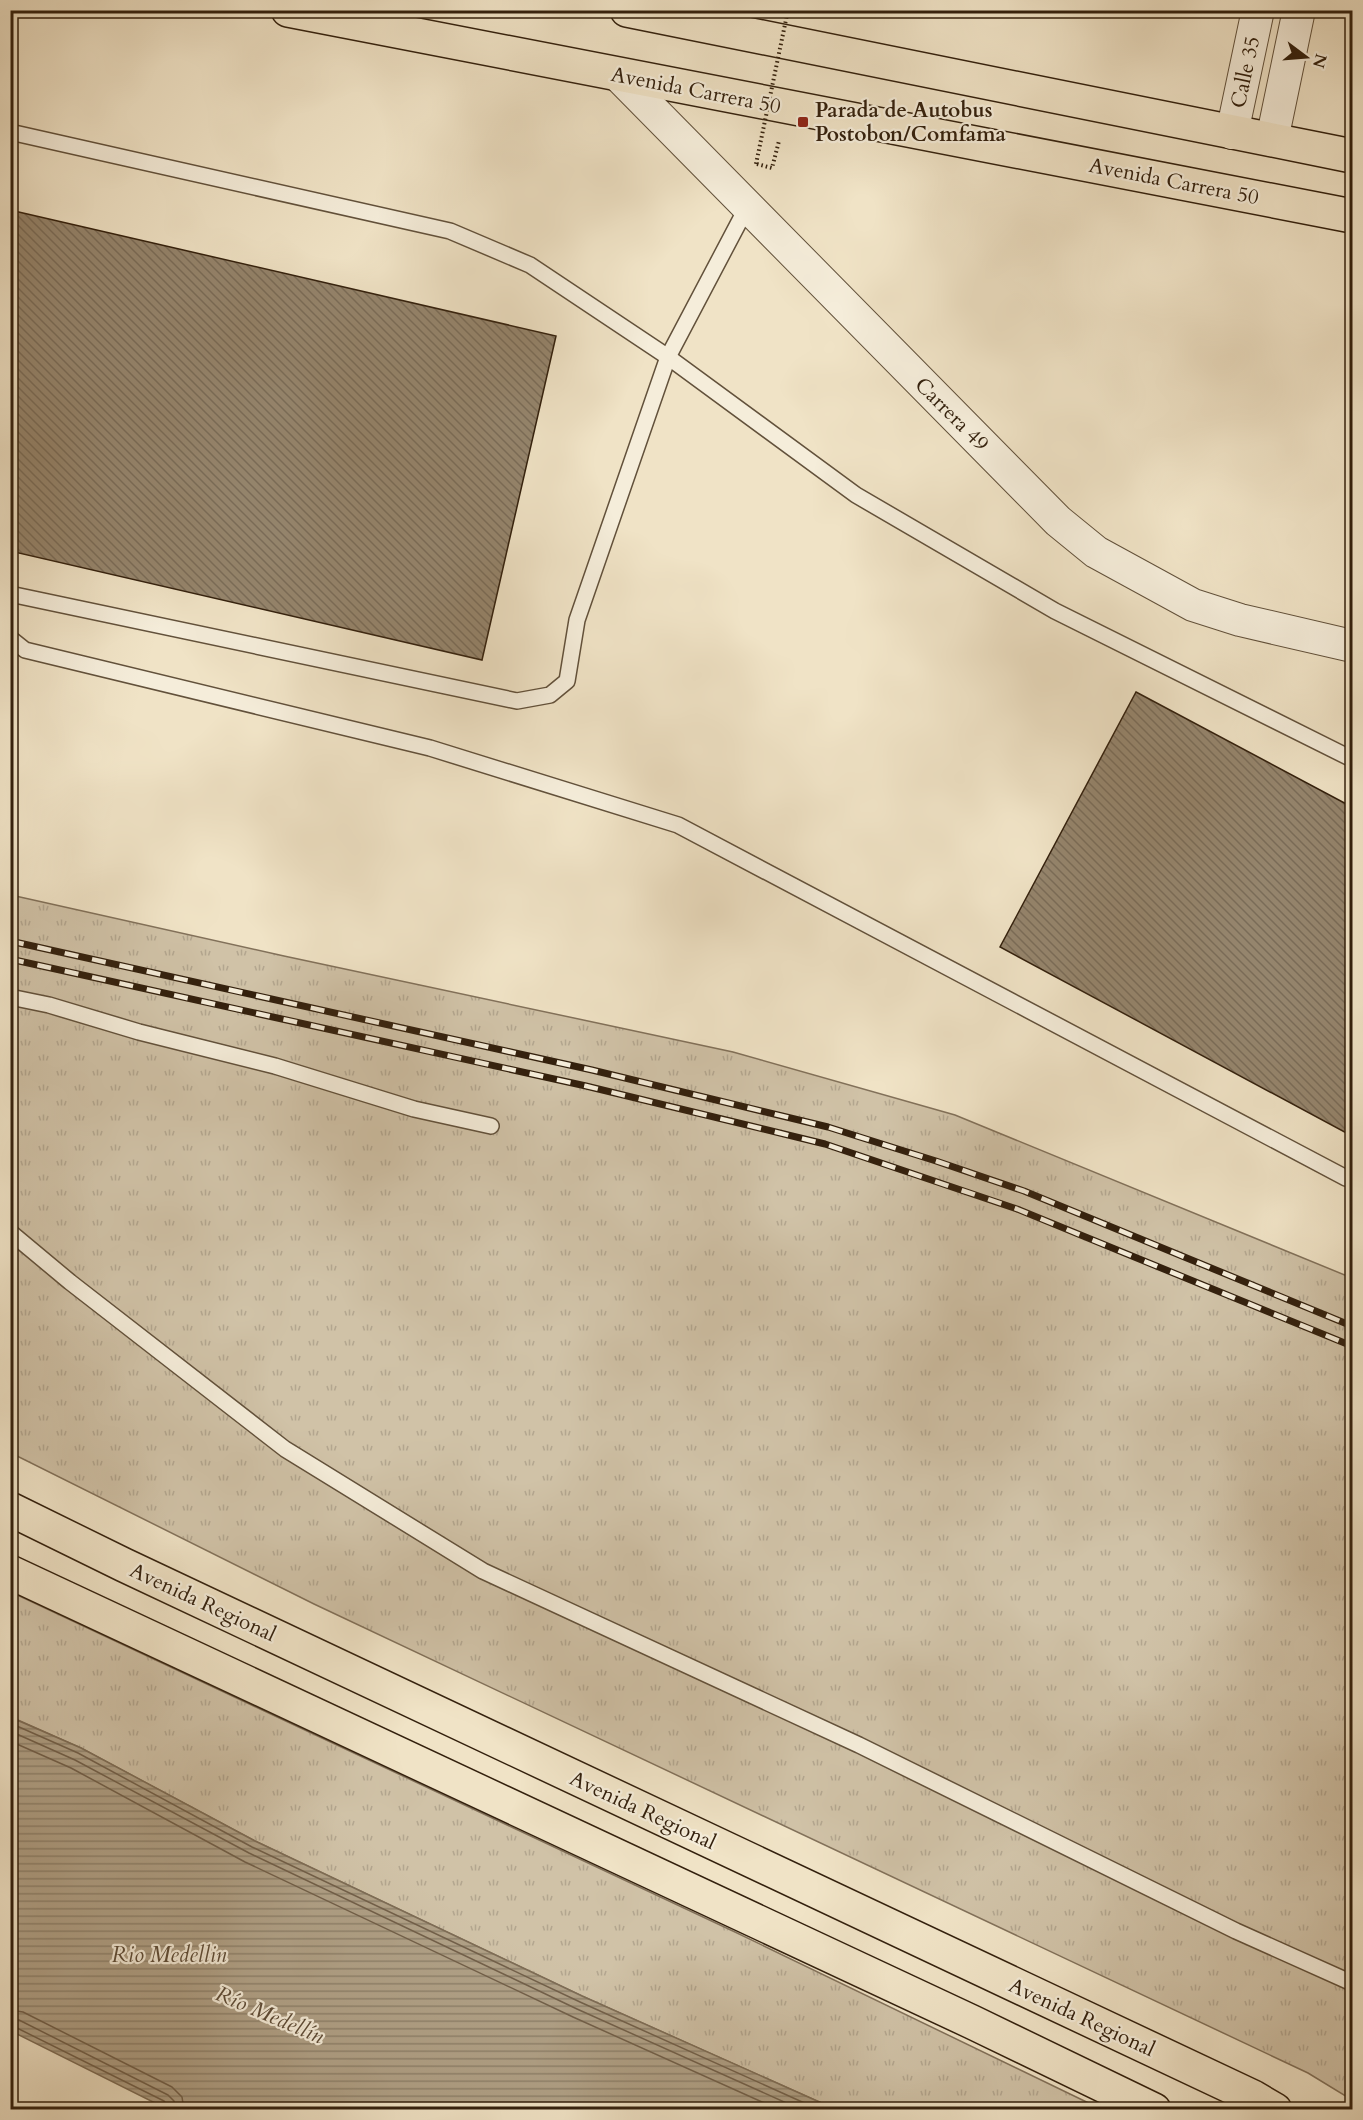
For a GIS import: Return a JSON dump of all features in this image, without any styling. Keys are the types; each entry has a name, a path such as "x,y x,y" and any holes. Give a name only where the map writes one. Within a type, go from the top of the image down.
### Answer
{"main road":[{"name":"Avenida Carrera 50","path":"288,10 1353,216"},
{"path":"627,10 1353,156"},
{"name":"Avenida Regional","path":"10,1509 1275,2109"},
{"path":"10,1572 1154,2109"}],"street":[{"name":"Calle 35","path":"1232,133 1258,10"},
{"name":"Calle 35","path":"1272,140 1299,10"},
{"name":"Carrera 49","path":"618,75 1058,521 1096,552 1193,605 1240,620 1353,646"}],"lane":[{"path":"10,132 450,231 530,265 668,357 856,495 1055,611 1353,759"},
{"path":"10,594 517,701 550,695 567,681 577,620 668,357 747,207"},
{"path":"10,638 25,650 430,748 678,825 1346,1178 1353,1178"},
{"path":"10,997 49,1005 139,1032 275,1066 414,1109 491,1126"},
{"path":"10,1232 70,1282 285,1449 483,1571 859,1744 1236,1931 1353,1983"}],"path":[{"path":"780,136 772,168 756,164 788,10"}],"green space":[{"path":"11,895 733,1052 955,1115 1352,1278 1352,2100 1308,2073 314,1604 11,1453"},
{"path":"11,1592 735,1932 1101,2109 835,2109 582,1996 255,1841 81,1748 11,1717"}],"water":[{"name":"Rio Medellin","path":"10,1717 81,1748 255,1841 582,1996 835,2109 167,2109 11,2031"}],"building":[{"path":"10,210 556,336 482,660 10,551"},
{"path":"1136,692 1352,807 1352,1136 1000,947"}],"railway":[{"path":"10,941 592,1070 828,1127 1024,1191 1352,1326"},
{"path":"10,959 586,1086 825,1144 1017,1209 1352,1346"}],"place":[{"name":"Parada de Autobus Postobon/Comfama","path":"803,122"}],"water label":[{"name":"Río Medellín","path":"270,2014"}]}
